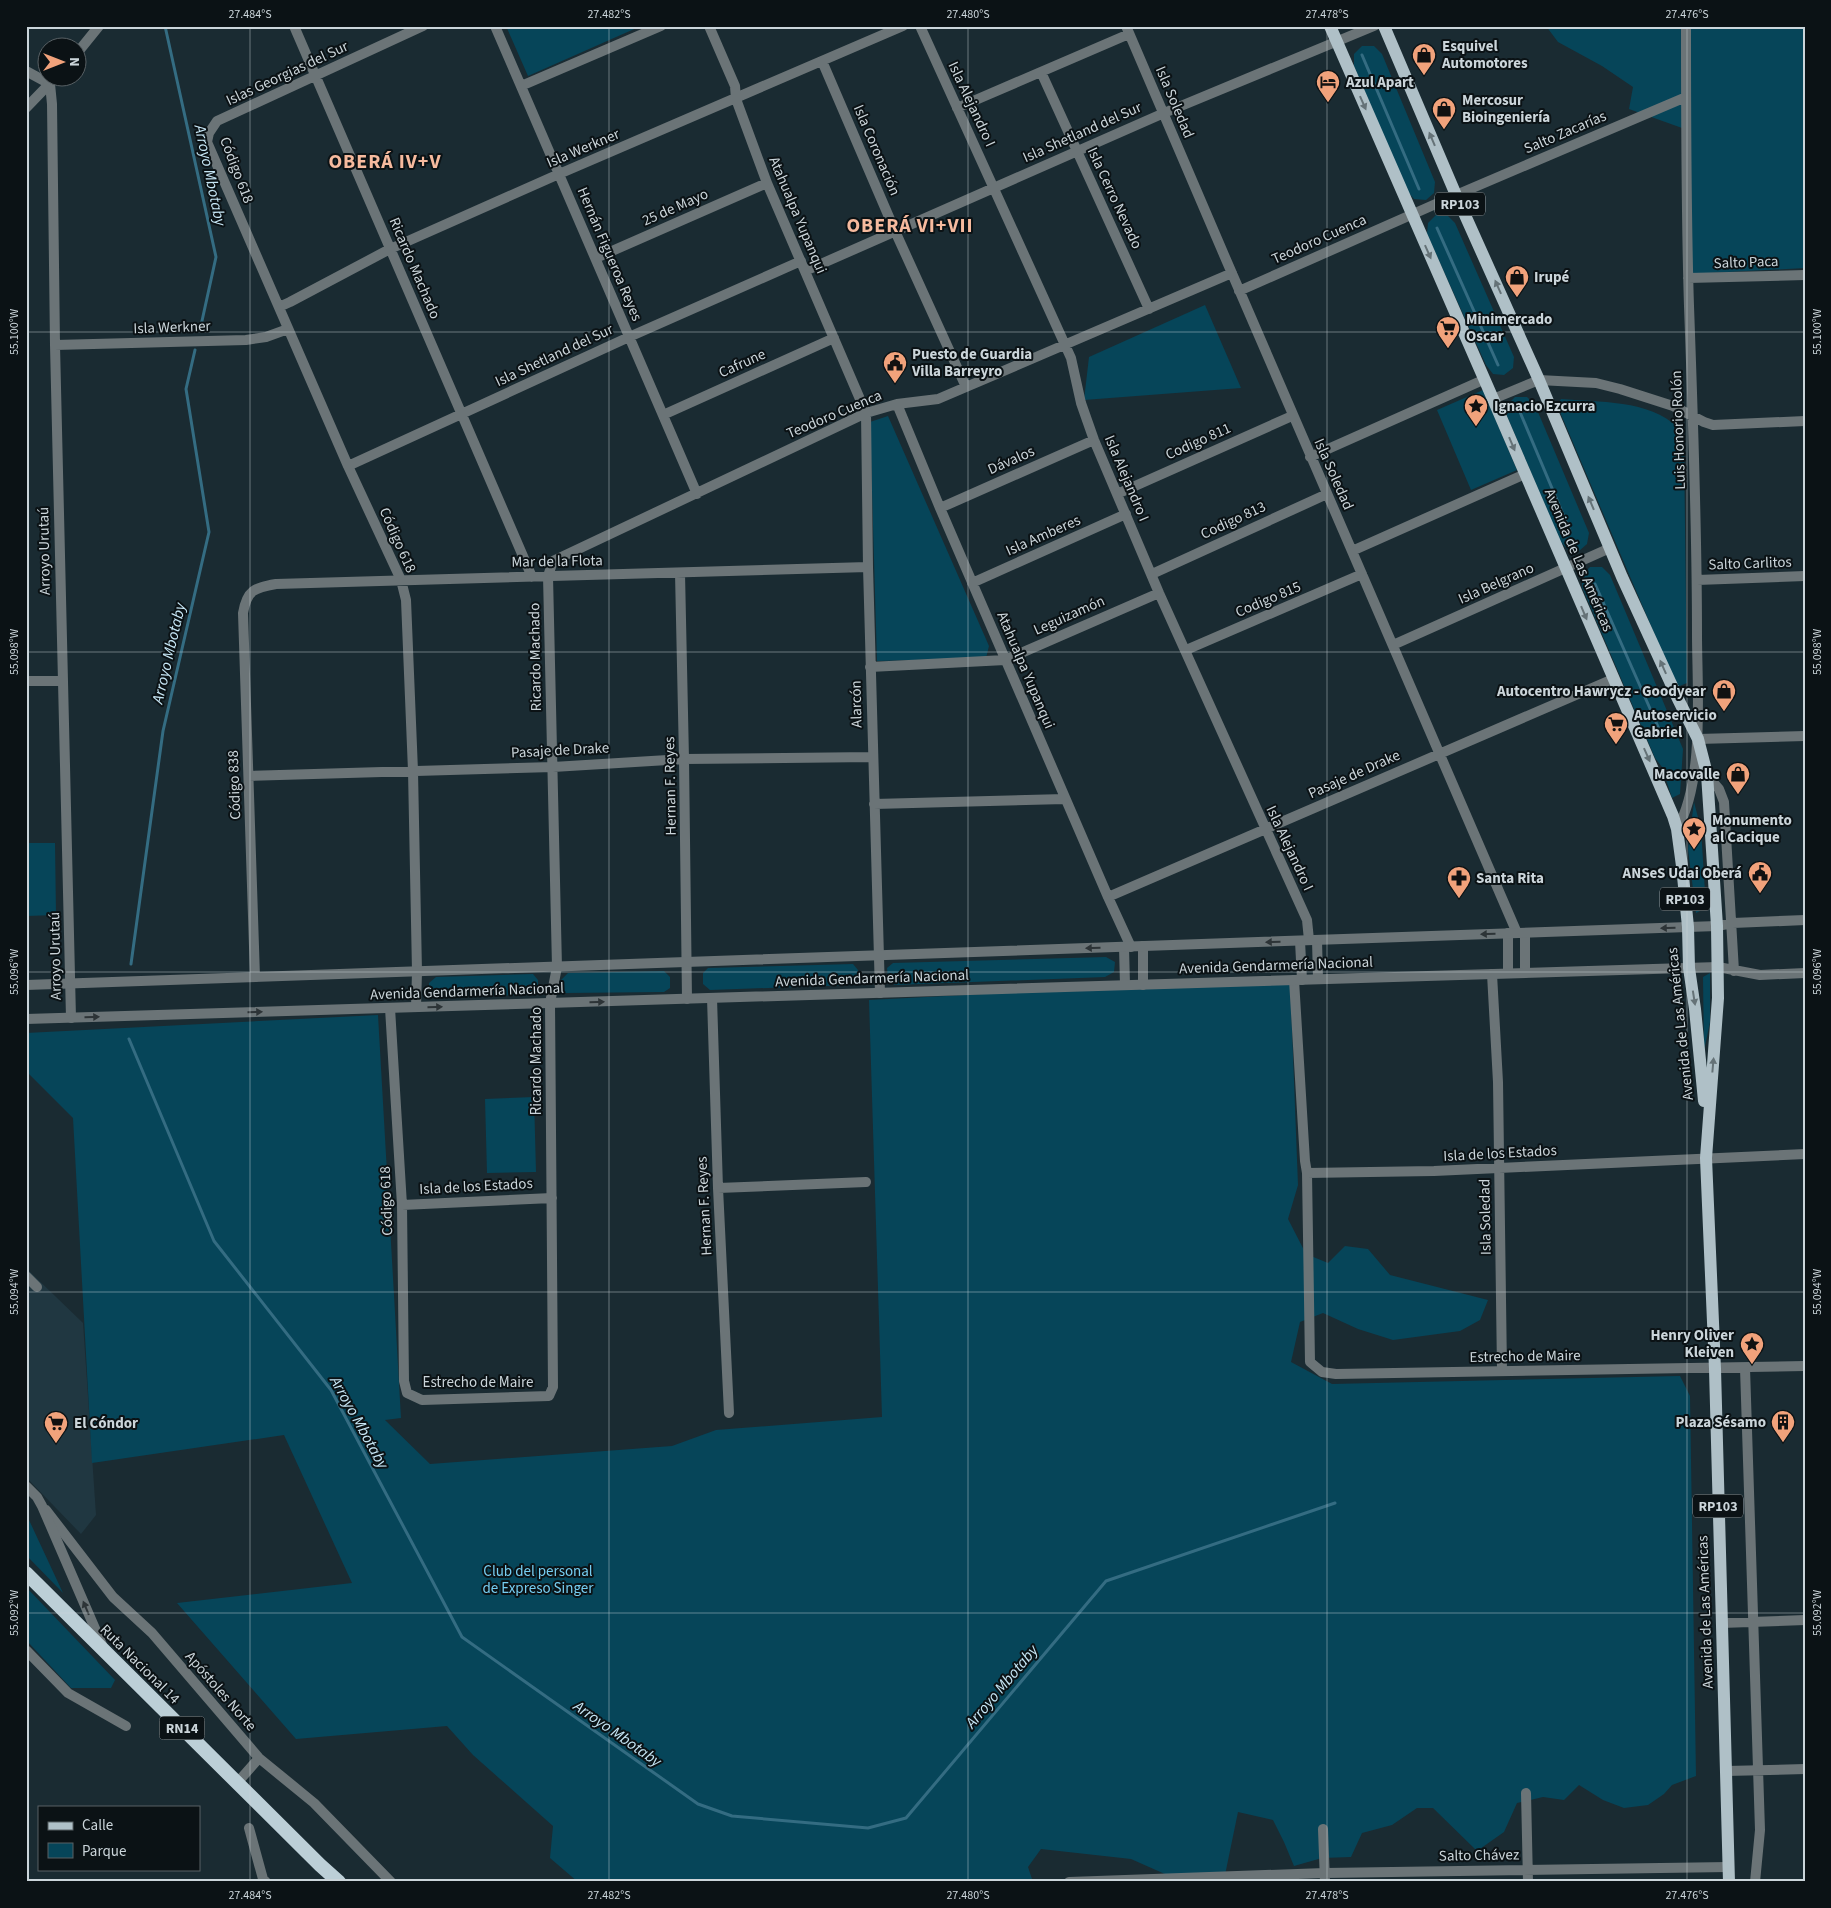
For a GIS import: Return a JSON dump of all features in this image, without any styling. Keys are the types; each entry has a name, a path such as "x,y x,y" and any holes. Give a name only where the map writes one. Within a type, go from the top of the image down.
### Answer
{"highway":[{"name":"Ruta Nacional 14","path":"26,1573 320,1866 339,1882"}],"main road":[{"name":"Avenida de Las Américas","path":"1330,26 1493,399 1677,829 1688,927 1688,968 1695,1009 1707,1131"},
{"name":"Avenida de Las Américas","path":"1384,26 1456,195 1539,380 1610,548 1678,699 1698,738 1707,774 1718,967 1716,1037 1706,1158 1715,1369 1729,1882"}],"street":[{"path":"88,40 99,26"},
{"name":"Ricardo Machado","path":"294,26 532,577"},
{"name":"Islas Georgias del Sur","path":"217,121 423,26"},
{"name":"Hernán Figueroa Reyes","path":"495,26 697,494"},
{"path":"521,86 661,26"},
{"name":"Atahualpa Yupanqui","path":"709,26 735,86 736,99 767,184 866,413"},
{"name":"Isla Werkner","path":"279,307 390,249 903,26"},
{"name":"Isla Alejandro I","path":"920,26 1071,358 1081,403 1094,440 1159,593 1307,920 1309,940"},
{"name":"Isla Shetland del Sur","path":"348,466 629,336 895,231 1164,112 1374,26"},
{"name":"Luis Honorio Rolón","path":"1677,829 1686,809 1698,738 1697,580 1688,278 1686,26"},
{"path":"957,108 1041,72 1128,30"},
{"name":"Isla Soledad","path":"1128,30 1310,458 1517,933"},
{"name":"Isla Coronación","path":"822,61 895,231 966,387"},
{"path":"26,70 38,75"},
{"name":"Isla Cerro Nevado","path":"1041,72 1150,308"},
{"path":"26,108 45,88"},
{"name":"Arroyo Urutaú","path":"52,88 55,345 71,1018"},
{"name":"Salto Zacarías","path":"1412,215 1686,97"},
{"name":"Código 618","path":"217,121 209,132 207,142 348,466 401,580 406,600 413,770 416,1007"},
{"name":"25 de Mayo","path":"596,258 767,184"},
{"name":"Teodoro Cuenca","path":"1239,291 1412,215"},
{"name":"Teodoro Cuenca","path":"548,576 553,561 866,413 897,404 938,398 1232,273"},
{"name":"Salto Paca","path":"1688,278 1805,275"},
{"name":"Isla Werkner","path":"55,345 246,340 266,337 288,329"},
{"name":"Cafrune","path":"663,415 834,338"},
{"path":"1310,458 1484,380"},
{"path":"1493,399 1539,380 1596,383 1673,406 1713,425 1805,421"},
{"name":"Atahualpa Yupanqui","path":"897,404 1128,947"},
{"name":"Alarcón","path":"866,413 870,667 880,993"},
{"name":"Codigo 811","path":"1117,494 1292,416"},
{"name":"Dávalos","path":"940,508 1094,440"},
{"path":"1352,551 1525,474"},
{"name":"Codigo 813","path":"1152,574 1327,494"},
{"name":"Isla Amberes","path":"972,583 1126,514"},
{"name":"Isla Belgrano","path":"1393,645 1610,548"},
{"name":"Mar de la Flota","path":"250,593 260,587 276,584 868,567"},
{"name":"Hernan F. Reyes","path":"680,573 687,999"},
{"name":"Codigo 815","path":"1186,650 1362,574"},
{"name":"Ricardo Machado","path":"548,576 557,967 550,1003 553,1388 549,1396"},
{"name":"Salto Carlitos","path":"1697,580 1805,576"},
{"name":"Código 838","path":"250,593 245,601 243,613 255,978"},
{"name":"Leguizamón","path":"870,667 1005,660 1159,593"},
{"name":"Pasaje de Drake","path":"1108,897 1613,679"},
{"path":"26,681 62,681"},
{"path":"1698,738 1805,736"},
{"name":"Pasaje de Drake","path":"249,776 553,766 684,758 873,757"},
{"path":"1695,760 1718,789 1724,802 1734,971"},
{"path":"874,804 1066,799"},
{"name":"Avenida Gendarmería Nacional","path":"26,986 687,961 1717,926 1732,923 1805,920"},
{"path":"1517,933 1525,973"},
{"path":"1508,973 1517,933"},
{"path":"1309,940 1318,979"},
{"path":"1307,1173 1298,980 1309,940"},
{"path":"1143,946 1143,985"},
{"path":"1125,985 1128,947"},
{"name":"Avenida Gendarmería Nacional","path":"26,1019 1718,967 1760,975 1805,973"},
{"name":"Isla Soledad","path":"1492,974 1498,1082 1502,1371"},
{"name":"Hernan F. Reyes","path":"712,998 718,1188 730,1413"},
{"name":"Código 618","path":"390,1008 402,1205 404,1381 407,1393"},
{"name":"Isla de los Estados","path":"1307,1173 1434,1171 1805,1154"},
{"name":"Estrecho de Maire","path":"1307,1173 1310,1362 1322,1372 1336,1374 1715,1369"},
{"path":"718,1188 866,1182"},
{"name":"Isla de los Estados","path":"402,1205 552,1198"},
{"path":"26,1276 37,1287"},
{"path":"1715,1369 1805,1366"},
{"path":"1745,1368 1760,1830 1755,1882"},
{"name":"Estrecho de Maire","path":"407,1393 422,1400 549,1396"},
{"name":"Apóstoles Norte","path":"26,1486 113,1597 152,1633 259,1758 314,1803 391,1882"},
{"name":"Apóstoles Norte","path":"42,1506 106,1652"},
{"path":"1721,1623 1805,1620"},
{"path":"26,1650 68,1693 126,1726"},
{"path":"237,1783 259,1758"},
{"path":"1726,1771 1805,1769"},
{"path":"1526,1793 1528,1882"},
{"path":"249,1828 263,1881"},
{"path":"1323,1829 1325,1877"},
{"name":"Salto Chávez","path":"1069,1881 1729,1867"}],"shaded area":[{"path":"26,1268 83,1323 96,1515 81,1534 26,1477"}],"green space":[{"path":"506,26 641,26 528,76"},
{"path":"1546,26 1805,26 1805,268 1690,274 1682,128 1629,109 1633,87 1602,66 1558,42"},
{"path":"1362,46 1374,46 1382,54 1435,182 1434,193 1426,200 1414,199 1407,191 1354,66 1354,54"},
{"path":"1436,215 1447,215 1455,223 1514,357 1513,368 1504,375 1493,374 1486,365 1427,234 1428,223"},
{"path":"1205,305 1241,388 1084,400 1089,357"},
{"path":"1483,390 1517,470 1471,490 1437,410"},
{"path":"1515,397 1527,397 1535,405 1589,533 1587,544 1579,551 1568,550 1560,541 1507,416 1507,405"},
{"path":"1561,399 1607,402 1638,407 1666,418 1679,431 1684,446 1687,683 1677,687 1557,405"},
{"path":"888,416 989,646 986,658 877,661 870,422"},
{"path":"1590,567 1602,567 1610,575 1683,749 1680,794 1672,798 1662,767 1655,758 1582,587 1582,575"},
{"path":"1694,802 1701,829 1706,908 1696,913 1688,849"},
{"path":"26,843 55,843 56,915 26,916"},
{"path":"1106,957 1115,962 1114,972 1105,977 895,985 888,978 887,968 893,963"},
{"path":"853,964 858,970 858,981 853,985 710,990 703,984 703,973 708,968"},
{"path":"664,971 670,977 670,988 664,992 564,993 561,986 561,980 568,973"},
{"path":"1710,973 1710,1022 1704,1051 1703,977"},
{"path":"533,974 538,980 538,991 533,995 433,996 429,990 429,983 436,977"},
{"name":"Club del personal de Expreso Singer","path":"1290,978 1298,1185 1288,1219 1306,1254 1328,1263 1345,1246 1368,1249 1390,1275 1488,1300 1480,1320 1460,1331 1393,1340 1358,1329 1323,1313 1300,1322 1291,1362 1332,1384 1680,1376 1690,1396 1696,1776 1672,1785 1664,1794 1648,1805 1624,1808 1603,1800 1579,1785 1564,1800 1543,1797 1517,1803 1504,1832 1477,1851 1433,1808 1417,1808 1392,1825 1362,1833 1351,1857 1322,1858 1294,1866 1273,1820 1238,1812 1225,1875 1219,1882 1183,1882 1131,1859 1041,1849 1028,1867 1033,1882 578,1882 550,1858 553,1826 473,1755 447,1726 296,1739 177,1603 352,1583 284,1435 92,1463 73,1118 26,1071 26,1033 378,1015 401,1418 385,1420 430,1464 672,1446 716,1430 882,1417 869,1000"},
{"path":"534,1097 536,1172 487,1173 485,1099"},
{"path":"26,1518 29,1520 63,1593 26,1555"},
{"path":"26,1587 115,1680 111,1688 71,1688 26,1640"}],"waterway":[{"name":"Arroyo Mbotaby","path":"165,26 216,257 200,330"},
{"path":"1362,55 1419,189"},
{"path":"1437,228 1498,365"},
{"name":"Arroyo Mbotaby","path":"131,964 163,731 209,532 186,389 195,350"},
{"path":"1517,405 1570,531"},
{"path":"1595,584 1663,738"},
{"name":"Arroyo Mbotaby","path":"129,1039 214,1241 331,1390 462,1637 698,1804 732,1816 868,1828 906,1818 1106,1581 1335,1503"}],"place":[{"name":"Esquivel Automotores","path":"1424,76"},
{"name":"Azul Apart","path":"1328,103"},
{"name":"Mercosur Bioingeniería","path":"1444,130"},
{"name":"Irupé","path":"1517,298"},
{"name":"Minimercado Oscar","path":"1448,349"},
{"name":"Puesto de Guardia Villa Barreyro","path":"895,384"},
{"name":"Ignacio Ezcurra","path":"1476,427"},
{"name":"Autocentro Hawrycz - Goodyear","path":"1724,712"},
{"name":"Autoservicio Gabriel","path":"1616,745"},
{"name":"Macovalle","path":"1738,795"},
{"name":"Monumento al Cacique","path":"1694,850"},
{"name":"ANSeS Udai Oberá","path":"1760,894"},
{"name":"Santa Rita","path":"1459,899"},
{"name":"Henry Oliver Kleiven","path":"1752,1365"},
{"name":"Plaza Sésamo","path":"1783,1443"},
{"name":"El Cóndor","path":"56,1444"}],"district":[{"name":"OBERÁ IV+V","path":"385,161"},
{"name":"OBERÁ VI+VII","path":"910,225"}]}
